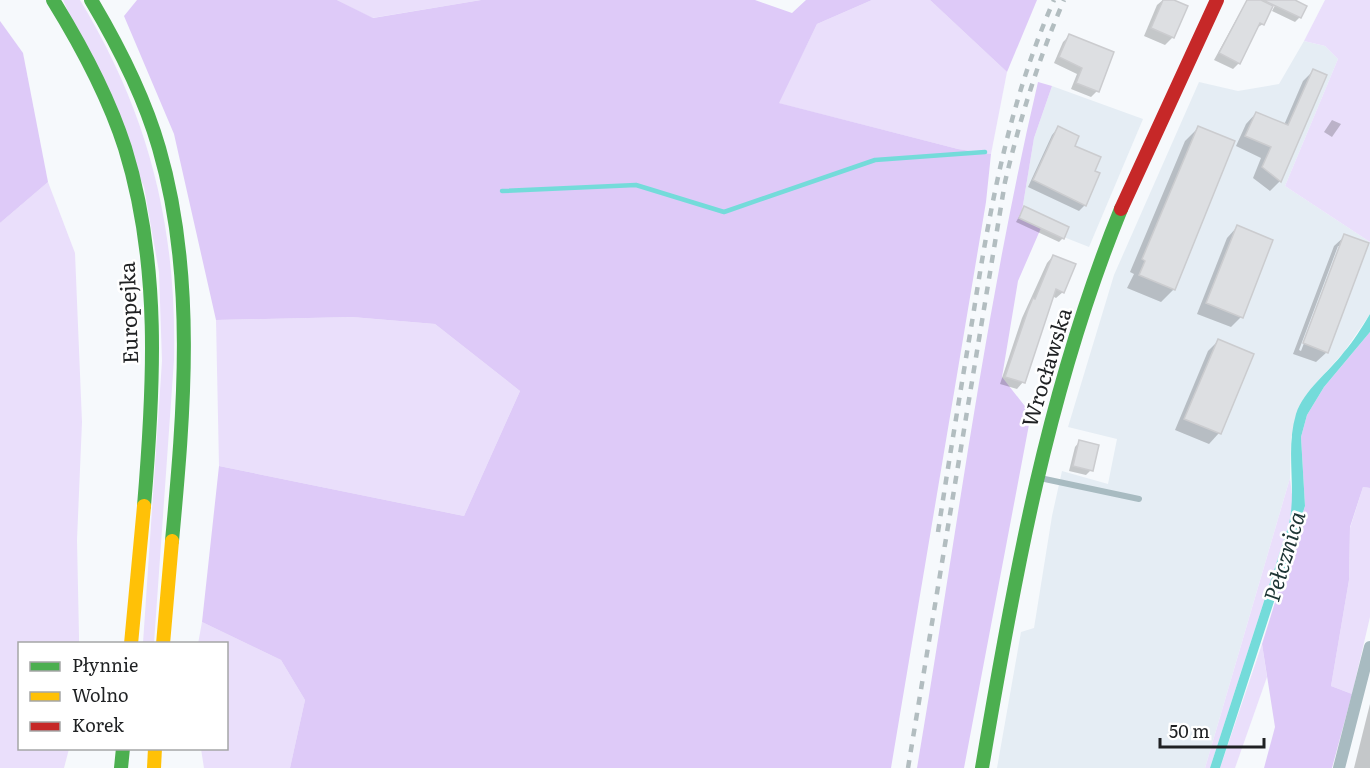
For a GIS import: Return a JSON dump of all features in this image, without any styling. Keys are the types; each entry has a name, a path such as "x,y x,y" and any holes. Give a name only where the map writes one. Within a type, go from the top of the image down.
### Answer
{"main road":[{"name":"Europejka","path":"53,0 86,57 118,131 135,188 150,280 153,334 131,642"},
{"path":"91,0 130,71 155,137 171,197 181,261 183,337 181,391 163,642"},
{"name":"Wrocławska","path":"982,768 1036,477 1051,415 1095,276 1214,1"},
{"path":"121,768 123,750"},
{"path":"154,768 155,750"}],"street":[{"path":"1339,768 1370,647"}],"lane":[{"path":"1036,477 1138,499"}],"shaded area":[{"path":"63,0 80,0 124,86 141,129 164,218 174,311 174,360 154,642 143,642 162,361 159,272 144,187"},
{"path":"137,0 337,0 373,18 481,0 755,0 792,13 806,0 872,0 817,24 779,103 958,149 991,154 986,202 891,768 290,768 305,700 281,660 202,622 219,466 464,516 520,391 435,324 352,317 216,320 174,134 124,16"},
{"path":"337,0 481,0 372,18"},
{"path":"872,0 930,0 1007,72 991,154 958,149 778,103 817,24"},
{"path":"930,0 1037,0 1007,72"},
{"path":"1325,0 1370,0 1370,242 1285,186 1338,59 1325,46 1304,41"},
{"path":"0,21 23,53 48,182 0,223"},
{"path":"1304,41 1325,46 1338,59 1285,186 1370,242 1370,314 1344,352 1316,383 1291,437 1290,478 1205,768 997,768 1021,632 1034,628 1052,516 1062,471 1108,484 1117,439 1068,427 1114,275 1199,82 1238,91 1279,84"},
{"path":"1038,82 1052,86 1034,138 1021,217 1041,228 1018,281 1002,377 1031,414 964,768 917,768 1002,252"},
{"path":"1052,86 1143,119 1089,247 1041,228 1021,217 1034,138"},
{"path":"48,182 75,253 82,422 77,540 79,642 18,642 18,750 69,750 64,768 0,768 0,223"},
{"path":"352,317 435,324 520,391 464,516 219,466 216,320"},
{"path":"1370,332 1370,488 1363,487 1350,527 1349,580 1331,686 1352,694 1332,768 1264,768 1275,727 1262,644 1305,506 1301,437 1307,415 1324,387"},
{"path":"1290,478 1293,503 1289,524 1210,768 1205,768"},
{"path":"1363,487 1370,488 1370,617 1352,694 1331,686 1349,580 1350,528"},
{"path":"202,622 281,660 305,700 290,768 204,768 201,750 228,750 228,642 198,642"},
{"path":"1262,644 1267,677 1235,768 1220,768"}],"water":[{"name":"Pełcznica","path":"1370,314 1370,332 1324,387 1307,415 1301,437 1305,506 1220,768 1210,768 1289,524 1292,497 1291,442 1296,414 1305,397 1348,348"}],"building":[{"path":"1163,0 1174,0 1188,6 1174,38 1151,28"},
{"path":"1247,0 1261,0 1273,6 1264,25 1260,23 1240,64 1219,53"},
{"path":"1263,0 1295,0 1307,6 1301,18"},
{"path":"1069,34 1114,52 1099,92 1076,83 1082,68 1059,57"},
{"path":"1313,69 1327,75 1281,182 1262,167 1271,147 1245,136 1256,112 1288,125"},
{"path":"1058,126 1079,136 1075,146 1101,157 1095,171 1100,173 1086,206 1033,180"},
{"path":"1198,126 1235,141 1175,290 1139,275 1145,261 1142,259"},
{"path":"1024,206 1069,227 1064,239 1019,218"},
{"path":"1237,225 1273,240 1243,318 1206,303"},
{"path":"1344,234 1369,243 1328,353 1303,343"},
{"path":"1053,255 1076,264 1064,293 1056,289 1025,383 1005,377 1028,310 1033,298 1035,299"},
{"path":"1218,339 1254,354 1221,434 1184,419"},
{"path":"1079,440 1099,445 1093,471 1073,466"}],"waterway":[{"path":"502,191 636,185 724,212 875,160 985,152"}],"railway":[{"path":"938,532 994,195 1013,116 1038,38 1054,0"},
{"path":"908,768 1005,182 1030,90 1064,0"}],"traffic: fast":[{"path":"53,0 94,72 111,109 137,192 145,236 152,326 152,371 144,506"},
{"path":"91,0 130,72 146,110 159,148 171,196 183,294 184,344 180,443 172,541"},
{"path":"982,768 1021,555 1053,414 1095,277 1121,209"},
{"path":"121,768 123,750"}],"traffic: slow":[{"path":"131,642 144,506"},
{"path":"163,642 172,541"},
{"path":"154,768 155,750"}],"traffic: jam":[{"path":"1121,209 1217,0"}]}
